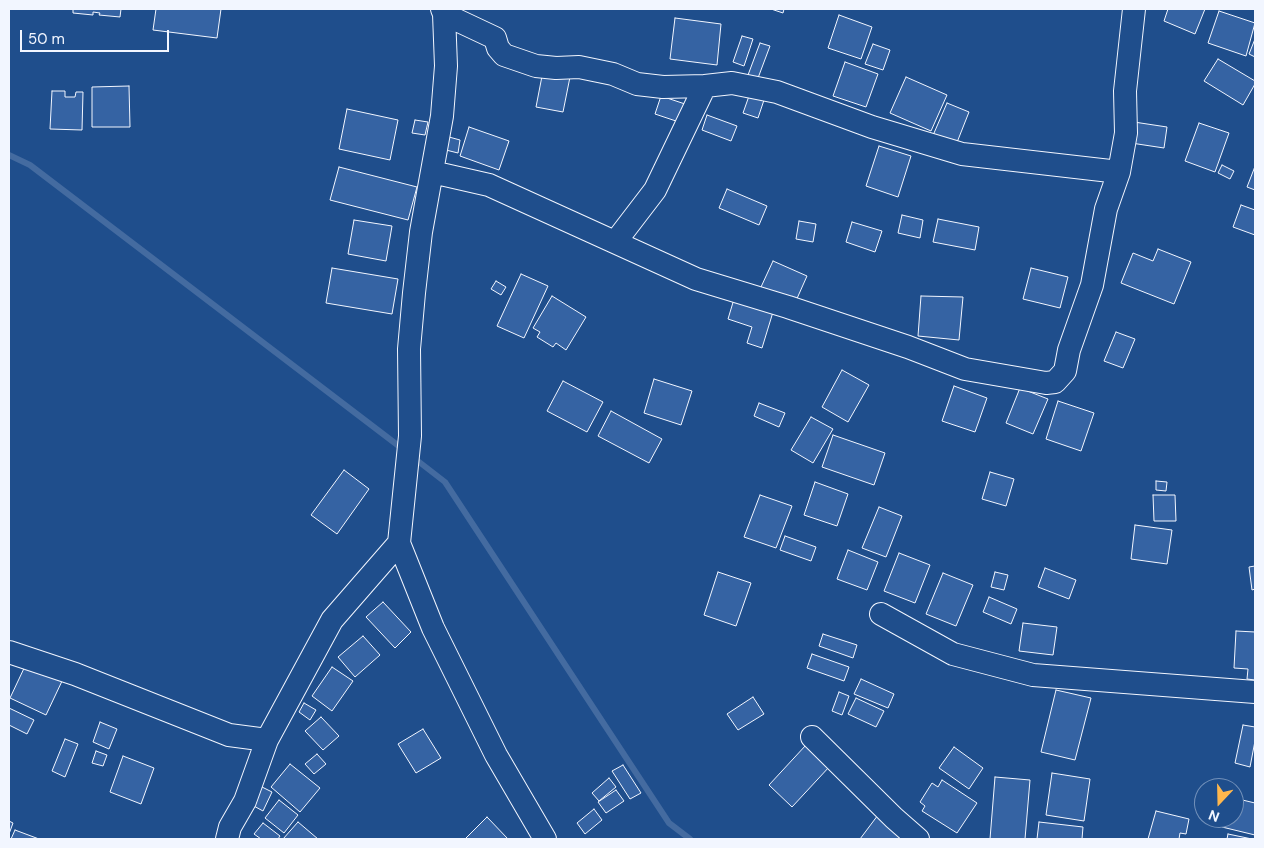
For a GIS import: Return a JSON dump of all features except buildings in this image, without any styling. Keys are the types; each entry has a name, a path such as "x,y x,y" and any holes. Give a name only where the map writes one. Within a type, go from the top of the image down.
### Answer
{"street":[{"path":"432,172 489,185 616,241 696,279 908,347 965,369 1046,383 1055,382 1065,371 1069,350 1092,285 1106,210 1119,172 1126,133 1124,91 1134,9"},
{"path":"544,839 496,755 433,628 399,543 410,436 409,349 414,293 421,232 442,116 446,66 443,12 495,38 498,48 504,55 536,66 556,68 579,67 613,74 636,84 663,88 732,83 777,92 872,126 962,154 1119,172"},
{"path":"616,241 655,190 705,86"},
{"path":"227,839 230,827 245,801 267,740 332,620 399,543"},
{"path":"881,614 953,654 1033,675 1255,692"},
{"path":"9,652 75,674 229,735 267,740"},
{"path":"812,738 918,839"}],"waterway":[{"path":"9,155 30,165 404,450"},
{"path":"414,458 445,482 669,823 690,839"}]}
